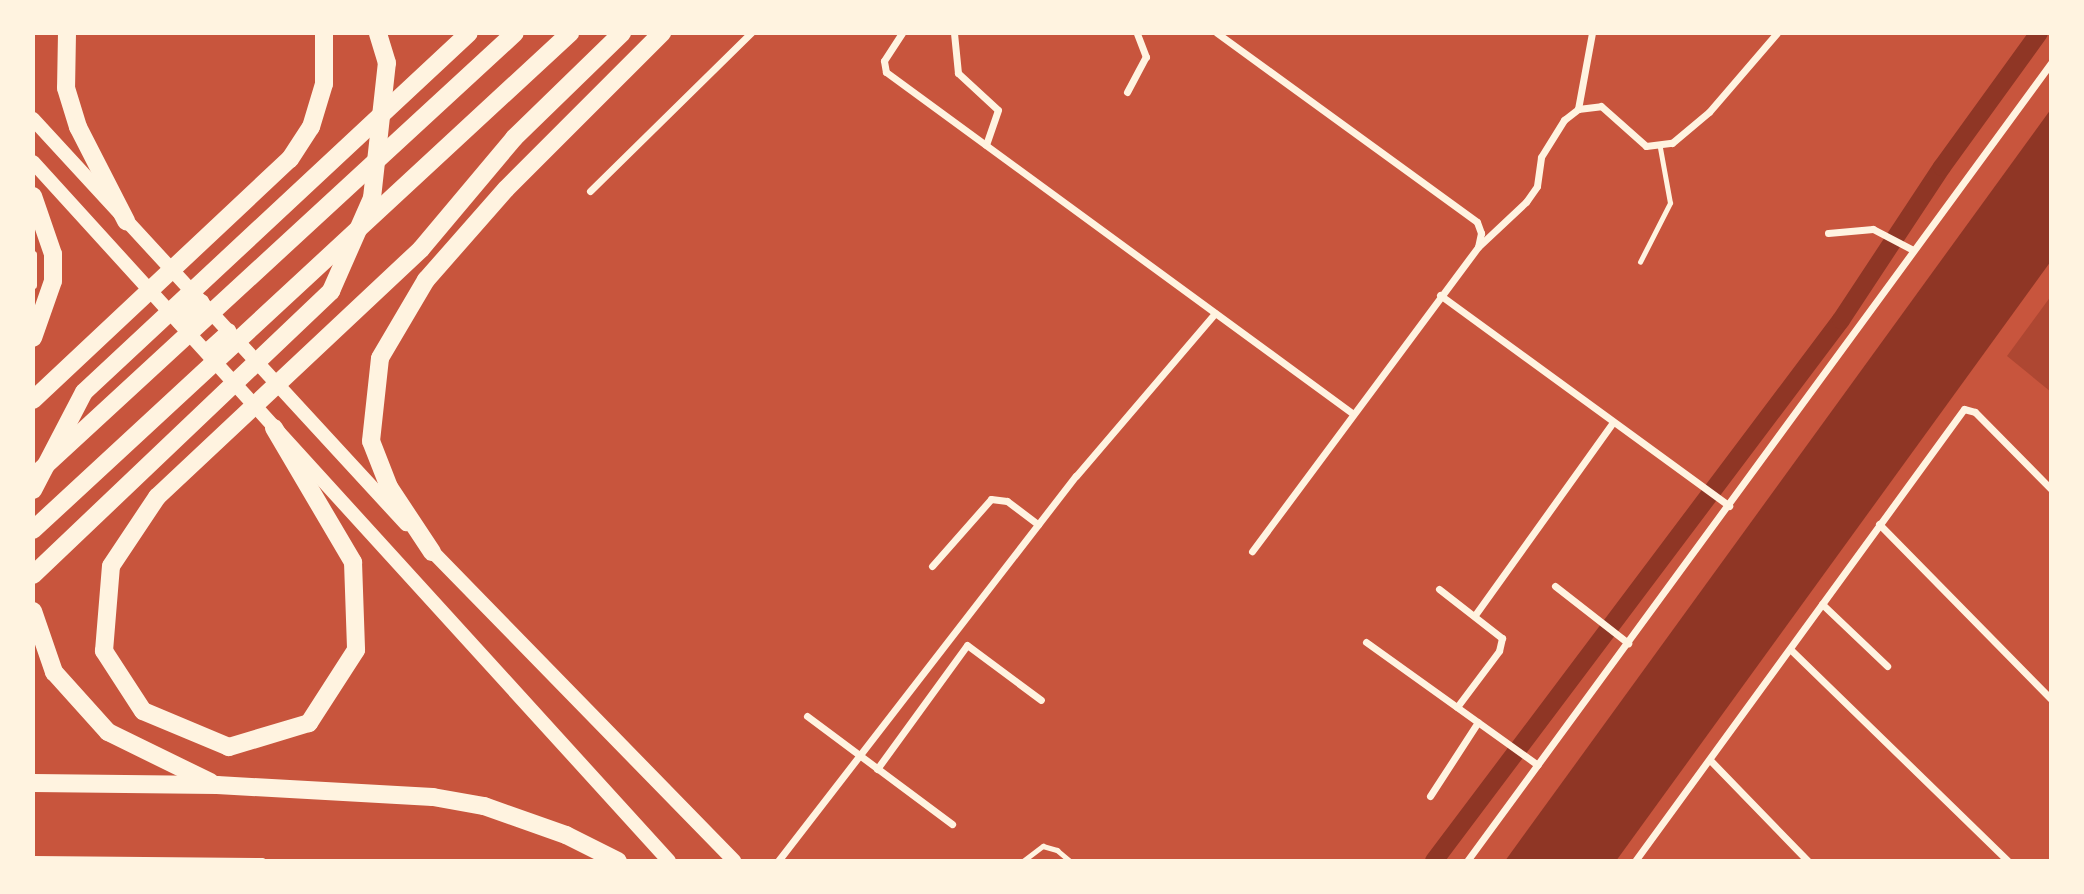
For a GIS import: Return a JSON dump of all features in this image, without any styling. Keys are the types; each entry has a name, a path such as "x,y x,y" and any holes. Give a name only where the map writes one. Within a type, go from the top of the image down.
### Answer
{"highway":[{"path":"67,33 66,88 78,127 126,221"},
{"path":"33,400 290,159 311,127 324,84 324,33"},
{"path":"33,575 331,291 372,198 387,63 378,33"},
{"path":"33,490 84,392 469,33"},
{"path":"33,477 515,33"},
{"path":"33,530 570,33"},
{"path":"274,428 353,562 356,650 309,723 229,747 143,711 104,651 111,566 157,496 421,249 514,138 622,33"},
{"path":"432,552 389,486 371,441 380,358 426,279 506,189 662,33"},
{"path":"33,196 53,254 53,281 33,338"},
{"path":"33,611 54,672 108,732 217,785"},
{"path":"33,783 217,785 433,797 484,806 566,835 618,861"}],"main road":[{"path":"33,119 432,552 734,861"},
{"path":"33,162 669,861"},
{"path":"180,322 202,301"},
{"path":"206,351 229,330"}],"street":[{"path":"590,191 751,33"},
{"path":"902,33 884,61 886,72 1352,413"},
{"path":"954,33 958,73 998,110 986,145"},
{"path":"1127,92 1146,57 1137,33"},
{"path":"1217,33 1477,222 1478,247"},
{"path":"1578,109 1592,33"},
{"path":"1252,551 1440,295 1478,247 1526,202 1537,187 1541,156 1564,120 1578,109 1601,106 1637,139 1660,148 1684,136 1709,112 1777,33"},
{"path":"1467,861 2051,63"},
{"path":"1828,233 1862,227 1895,239 1913,250"},
{"path":"33,254 33,285"},
{"path":"1440,295 1729,506"},
{"path":"778,861 1038,524 1215,313"},
{"path":"1635,861 1965,410 1975,412 2051,489"},
{"path":"1475,615 1613,422"},
{"path":"932,566 991,499 1007,501 1038,524"},
{"path":"1879,524 2051,699"},
{"path":"1555,586 1628,643"},
{"path":"1439,589 1499,631 1502,644 1457,707"},
{"path":"1822,604 1887,666"},
{"path":"1366,642 1538,765"},
{"path":"877,768 967,645 1041,700"},
{"path":"1790,649 2008,861"},
{"path":"807,716 952,824"},
{"path":"1430,796 1478,722"},
{"path":"1710,760 1808,861"},
{"path":"33,859 262,861"}],"lane":[{"path":"1640,262 1670,203 1660,148"},
{"path":"1023,861 1043,846 1057,850 1070,861"}],"shaded area":[{"path":"2051,109 2051,261 1616,861 1505,861"},
{"path":"2051,296 2051,392 2007,356"}],"waterway":[{"path":"1434,861 1841,320 1942,167 2039,33"}]}
